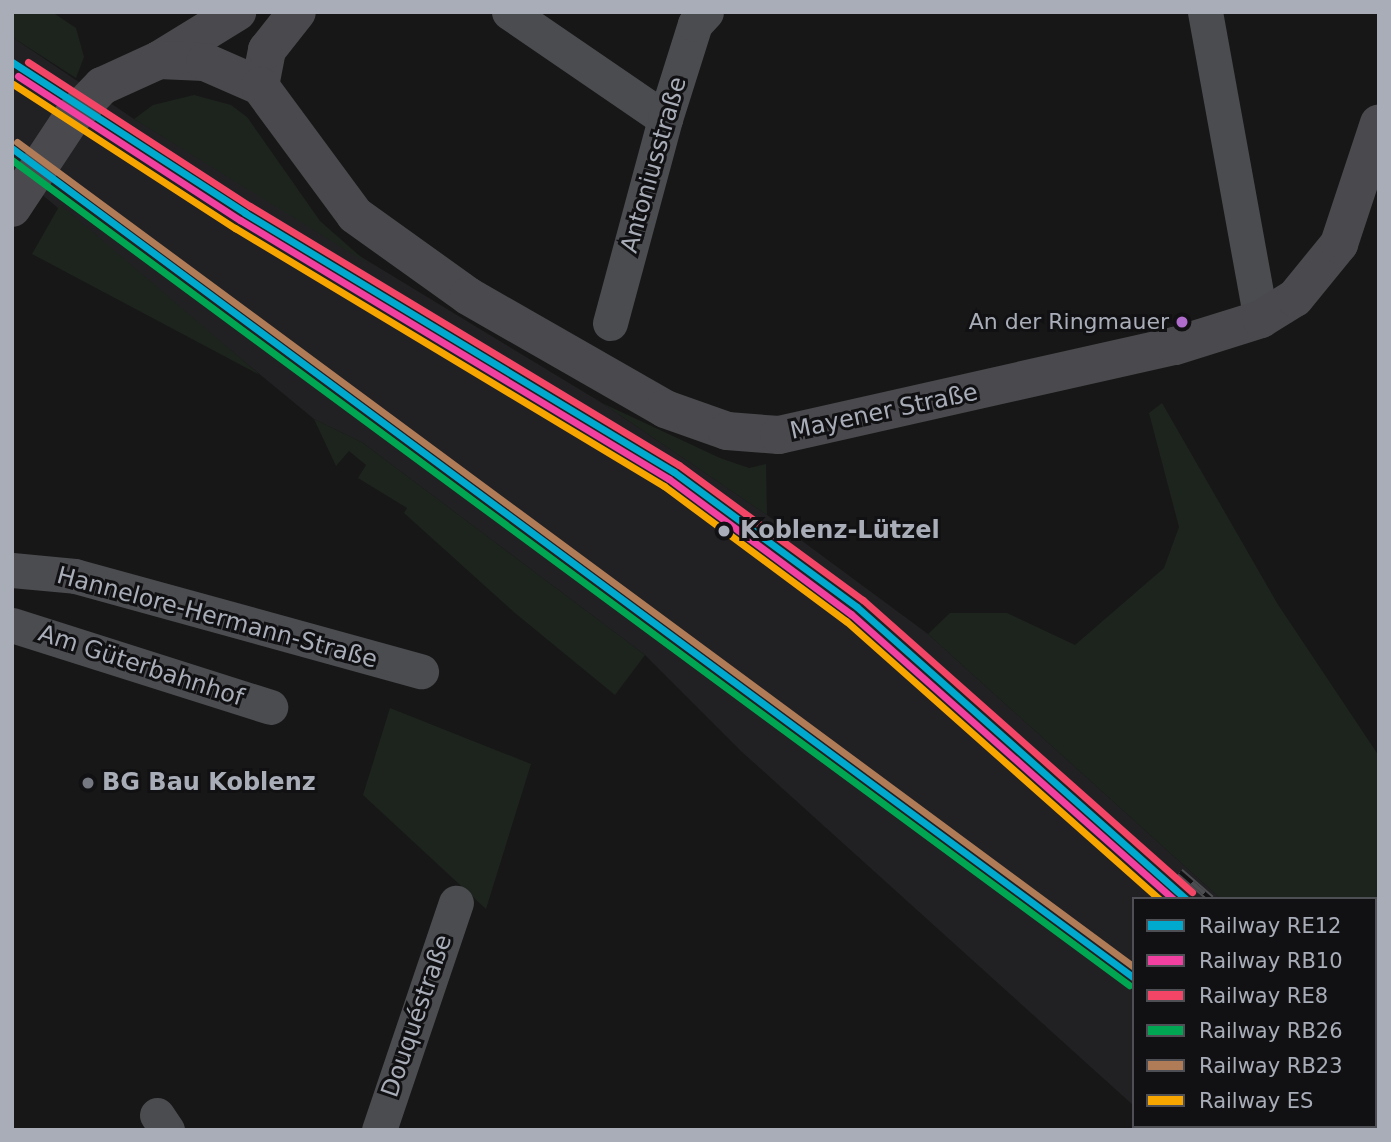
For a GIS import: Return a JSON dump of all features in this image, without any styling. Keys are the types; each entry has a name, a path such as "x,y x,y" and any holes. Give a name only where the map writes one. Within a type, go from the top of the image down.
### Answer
{"street":[{"path":"12,208 90,97 159,60 237,12"},
{"path":"159,60 205,62 260,86 267,50 297,12"},
{"path":"509,12 665,119"},
{"name":"Antoniusstraße","path":"610,323 665,119 695,24 706,12"},
{"path":"1205,12 1261,319"},
{"name":"Mayener Straße","path":"260,86 330,185 395,248 628,388 727,431 812,430 1175,346 1261,319 1295,298 1339,244 1379,123"},
{"name":"Hannelore-Hermann-Straße","path":"12,570 75,576 421,671"},
{"name":"Am Güterbahnhof","path":"12,625 270,707"},
{"name":"Douquéstraße","path":"379,1130 456,903"}],"shaded area":[{"path":"12,12 52,12 76,28 84,57 76,78 12,37"},
{"path":"12,37 134,119 602,403 767,515 928,634 1219,897 1132,897 1132,1104 742,752 645,655 363,443 314,419 12,170"},
{"path":"194,95 231,105 247,117 320,221 370,265 134,119 153,105"},
{"path":"61,205 260,375 32,254"},
{"path":"602,403 720,458 749,468 766,464 767,515"},
{"path":"1162,403 1277,603 1379,756 1379,1040 1377,897 1219,897 928,634 950,613 1007,613 1075,645 1164,568 1179,527 1149,413"},
{"path":"314,419 363,443 645,655 615,695 515,613 404,513 407,508 358,478 366,465 349,451 336,466"},
{"path":"390,708 531,764 486,909 363,795"},
{"path":"1377,1083 1379,1130 1268,1128 1377,1128"}],"railway":[{"path":"1180,872 1209,897"}],"rail line":[{"name":"RE12","path":"12,62 245,213 674,472 857,607 1184,897"},
{"name":"RE8","path":"28,62 250,206 679,465 863,600 1192,892"},
{"name":"RB10","path":"18,76 240,220 669,479 851,614 1171,897"},
{"name":"ES","path":"13,84 235,228 664,486 846,621 1157,897"},
{"name":"RB23","path":"17,142 1132,966"},
{"name":"RE12","path":"13,149 1132,977"},
{"name":"RB26","path":"12,160 1129,985"}],"place":[{"name":"An der Ringmauer","path":"1182,322"},
{"name":"Koblenz-Lützel","path":"724,531"},
{"name":"BG Bau Koblenz","path":"88,783"}]}
